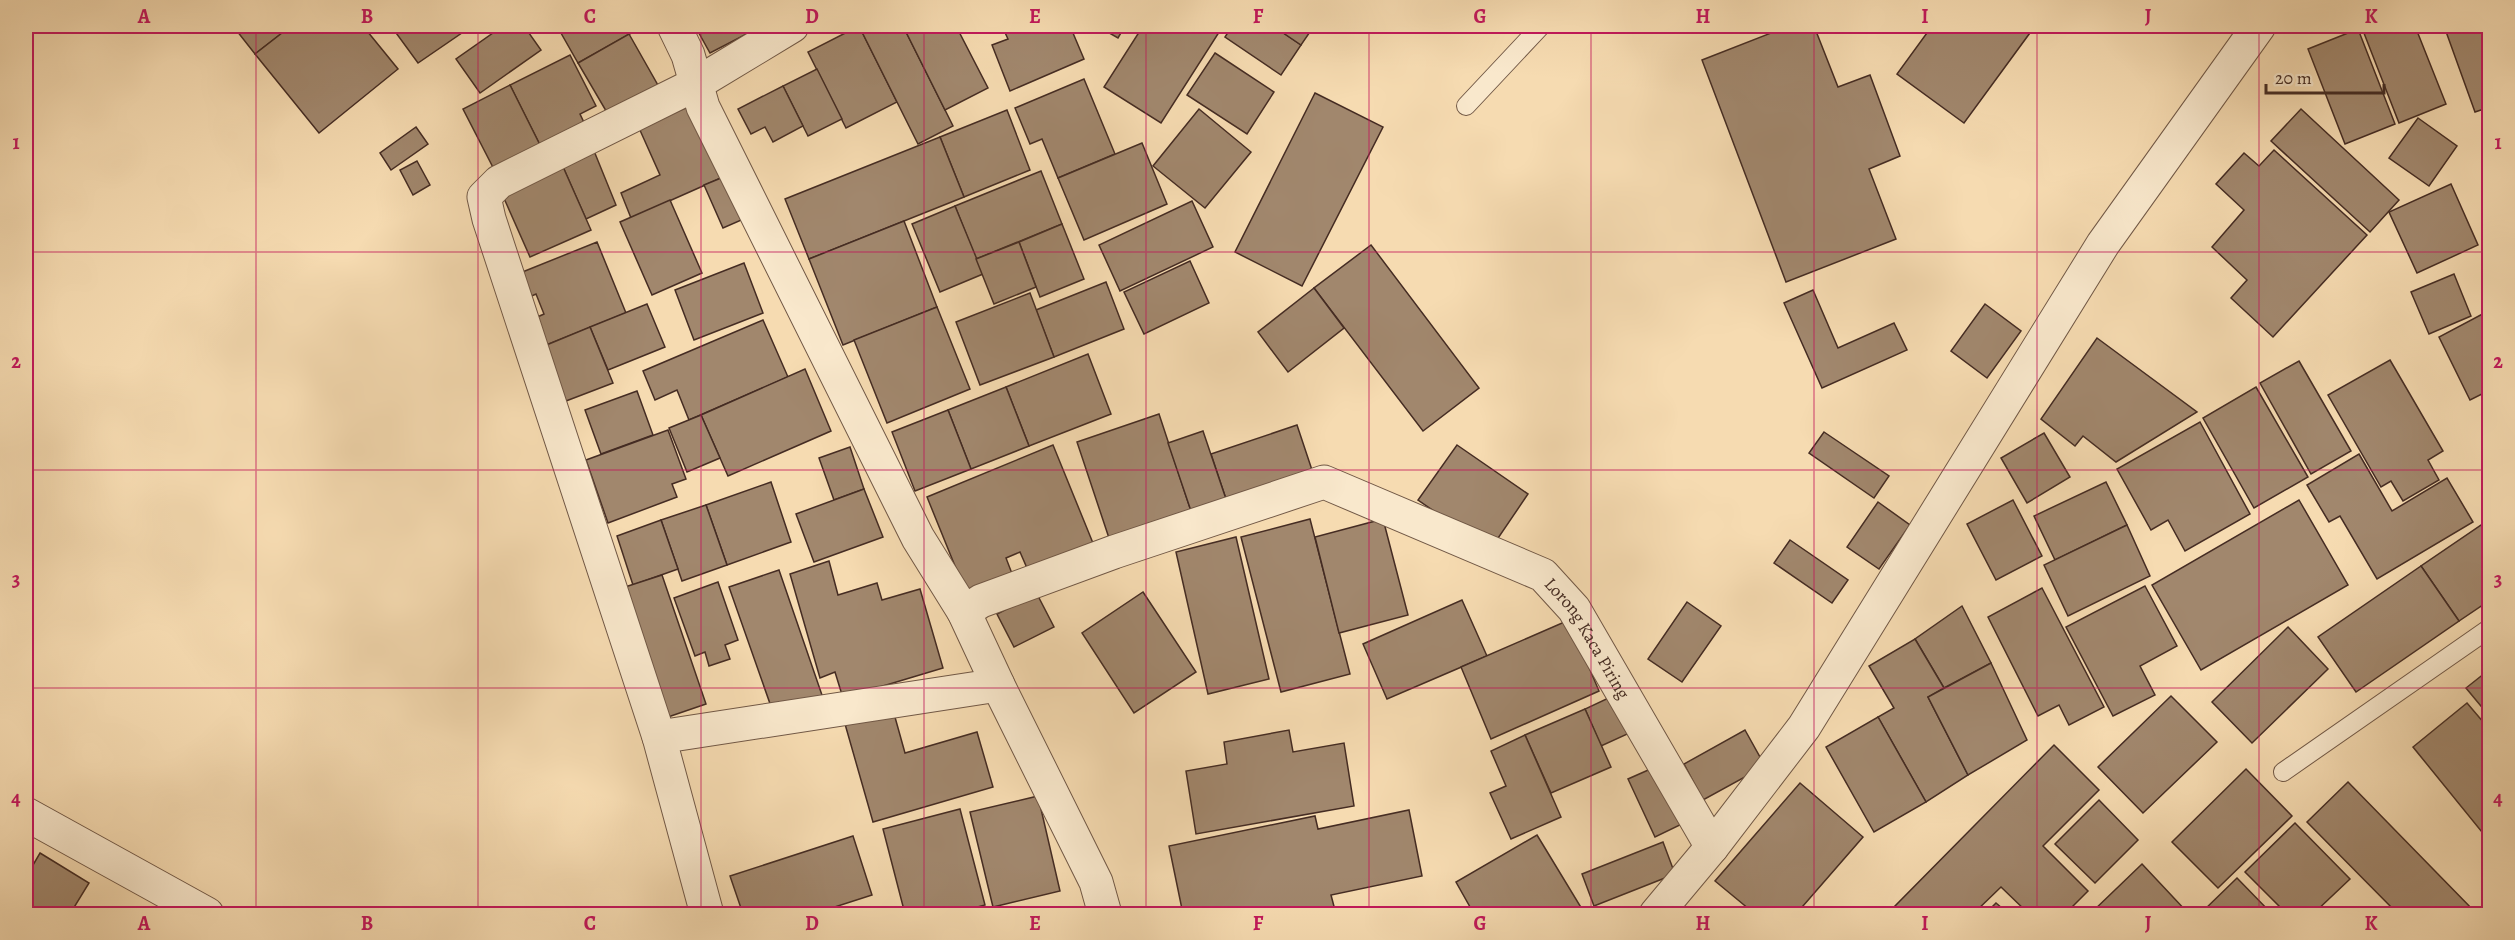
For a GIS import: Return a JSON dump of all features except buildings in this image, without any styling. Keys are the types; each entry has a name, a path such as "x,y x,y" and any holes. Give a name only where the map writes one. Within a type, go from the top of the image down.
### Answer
{"street":[{"path":"674,26 688,55 703,107 918,538 964,612 1096,882 1105,915"},
{"path":"707,915 659,737 493,231 484,196 499,182 696,84 792,26"},
{"path":"1656,915 1712,847 1804,727 2103,244 2259,26"},
{"name":"Lorong Kaca Piring","path":"964,612 981,601 1114,552 1324,482 1543,575 1574,609 1712,847"},
{"path":"659,737 998,685"},
{"path":"26,814 207,915"}],"lane":[{"path":"1466,106 1540,26"},
{"path":"2283,772 2490,628"}]}
